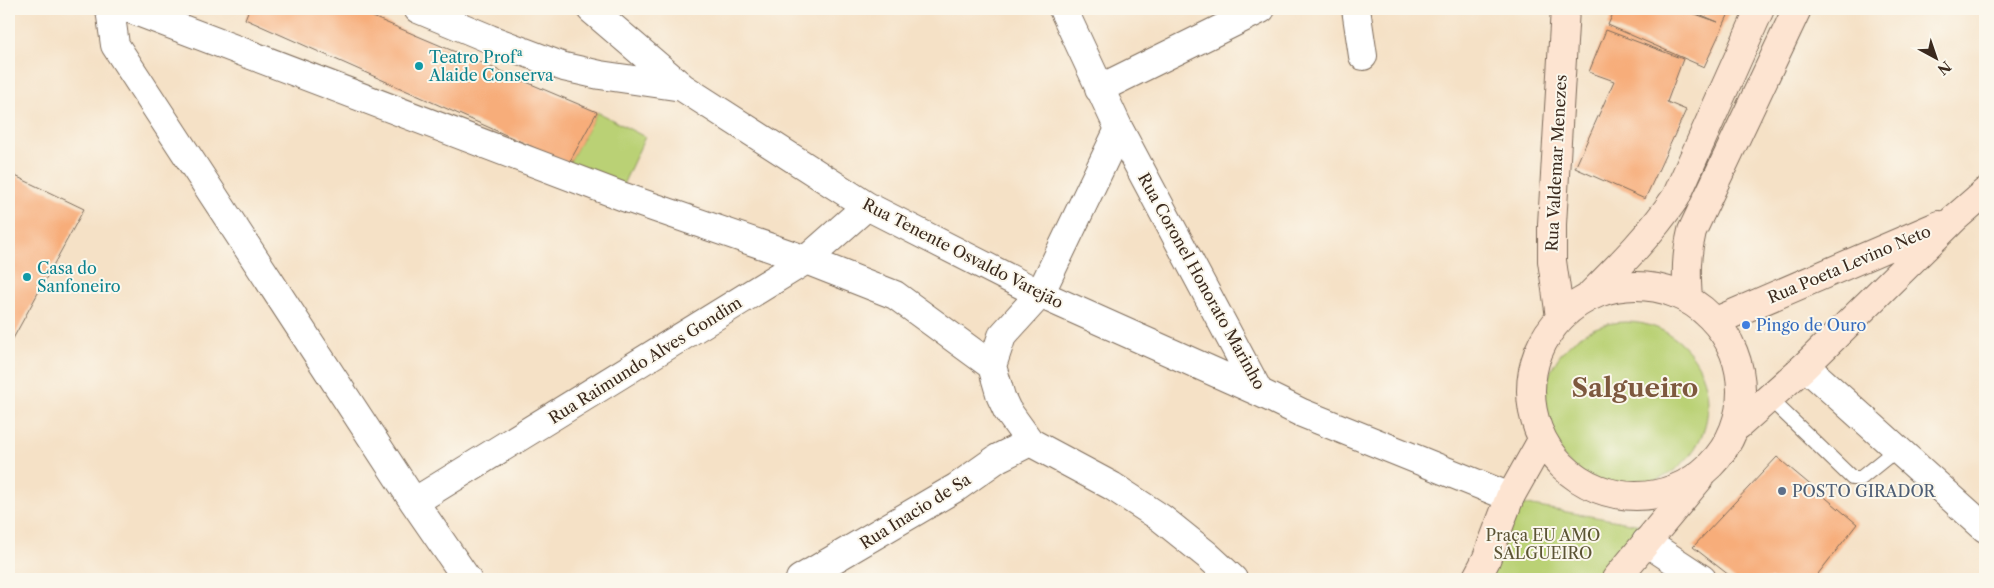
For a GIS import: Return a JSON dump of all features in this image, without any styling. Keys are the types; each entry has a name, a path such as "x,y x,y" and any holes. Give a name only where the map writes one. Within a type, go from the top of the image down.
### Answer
{"main road":[{"name":"Rua Valdemar Menezes","path":"1560,317 1552,261 1552,224 1565,9"},
{"path":"1719,455 1693,479 1660,493 1626,496 1592,487 1563,468 1542,440 1531,408 1531,373 1541,342 1560,317 1588,296 1641,244 1676,197 1760,9"},
{"path":"1688,299 1685,268 1692,231 1797,9"},
{"name":"Rua Poeta Levino Neto","path":"1719,455 1739,425 1805,366 1954,219 1985,192"},
{"name":"Rua Poeta Levino Neto","path":"1716,321 1954,219"},
{"path":"1588,296 1621,286 1655,287 1688,299 1716,321 1734,352 1741,388 1739,425"},
{"path":"1476,579 1510,497 1542,440"},
{"path":"1616,579 1719,455"}],"street":[{"path":"110,9 115,45 414,502 467,579"},
{"path":"130,9 624,197 806,260 895,296 992,366"},
{"name":"Rua Tenente Osvaldo Varejão","path":"418,9 564,67 600,75 682,87"},
{"name":"Rua Tenente Osvaldo Varejão","path":"591,9 682,87 867,206 1040,294 1260,392"},
{"name":"Rua Coronel Honorato Marinho","path":"1063,9 1119,129 1260,392 1302,413 1510,497"},
{"path":"1099,89 1261,9"},
{"path":"1356,9 1363,56"},
{"path":"1119,129 1040,294 1002,336 992,366 1000,397 1030,442 1112,486 1161,518 1208,555 1233,579"},
{"name":"Rua Raimundo Alves Gondim","path":"414,502 806,260 867,206"},
{"path":"1805,366 1985,528"},
{"name":"Rua Inacio de Sa","path":"800,579 957,487 998,458 1030,442"},
{"path":"1646,542 1702,579"}],"lane":[{"path":"1769,398 1852,478 1860,478 1897,449"}],"green space":[{"path":"597,112 645,137 622,187 569,163"},
{"path":"1634,322 1657,328 1672,336 1684,346 1694,358 1705,380 1708,404 1705,428 1694,450 1684,462 1672,472 1650,483 1618,486 1602,483 1580,472 1558,450 1547,428 1544,396 1547,380 1558,358 1580,336 1602,325"},
{"name":"Praça EU AMO SALGUEIRO","path":"1521,504 1641,525 1596,579 1488,579"}],"building":[{"name":"Teatro Profª Alaide Conserva","path":"249,9 354,9 597,112 569,163 245,19"},
{"path":"1615,9 1681,9 1718,22 1687,9 1731,9 1704,67 1608,25"},
{"path":"1606,30 1683,59 1667,102 1686,110 1645,199 1575,168 1614,81 1589,72"},
{"name":"Casa do Sanfoneiro","path":"9,173 84,209 9,346"},
{"name":"POSTO GIRADOR","path":"1777,457 1857,524 1814,579 1734,579 1693,547"}],"place":[{"name":"Teatro Profª Alaide Conserva","path":"419,66"},
{"name":"Casa do Sanfoneiro","path":"27,277"},
{"name":"Pingo de Ouro","path":"1746,325"},
{"name":"POSTO GIRADOR","path":"1782,491"}],"district":[{"name":"Salgueiro","path":"1635,388"}]}
